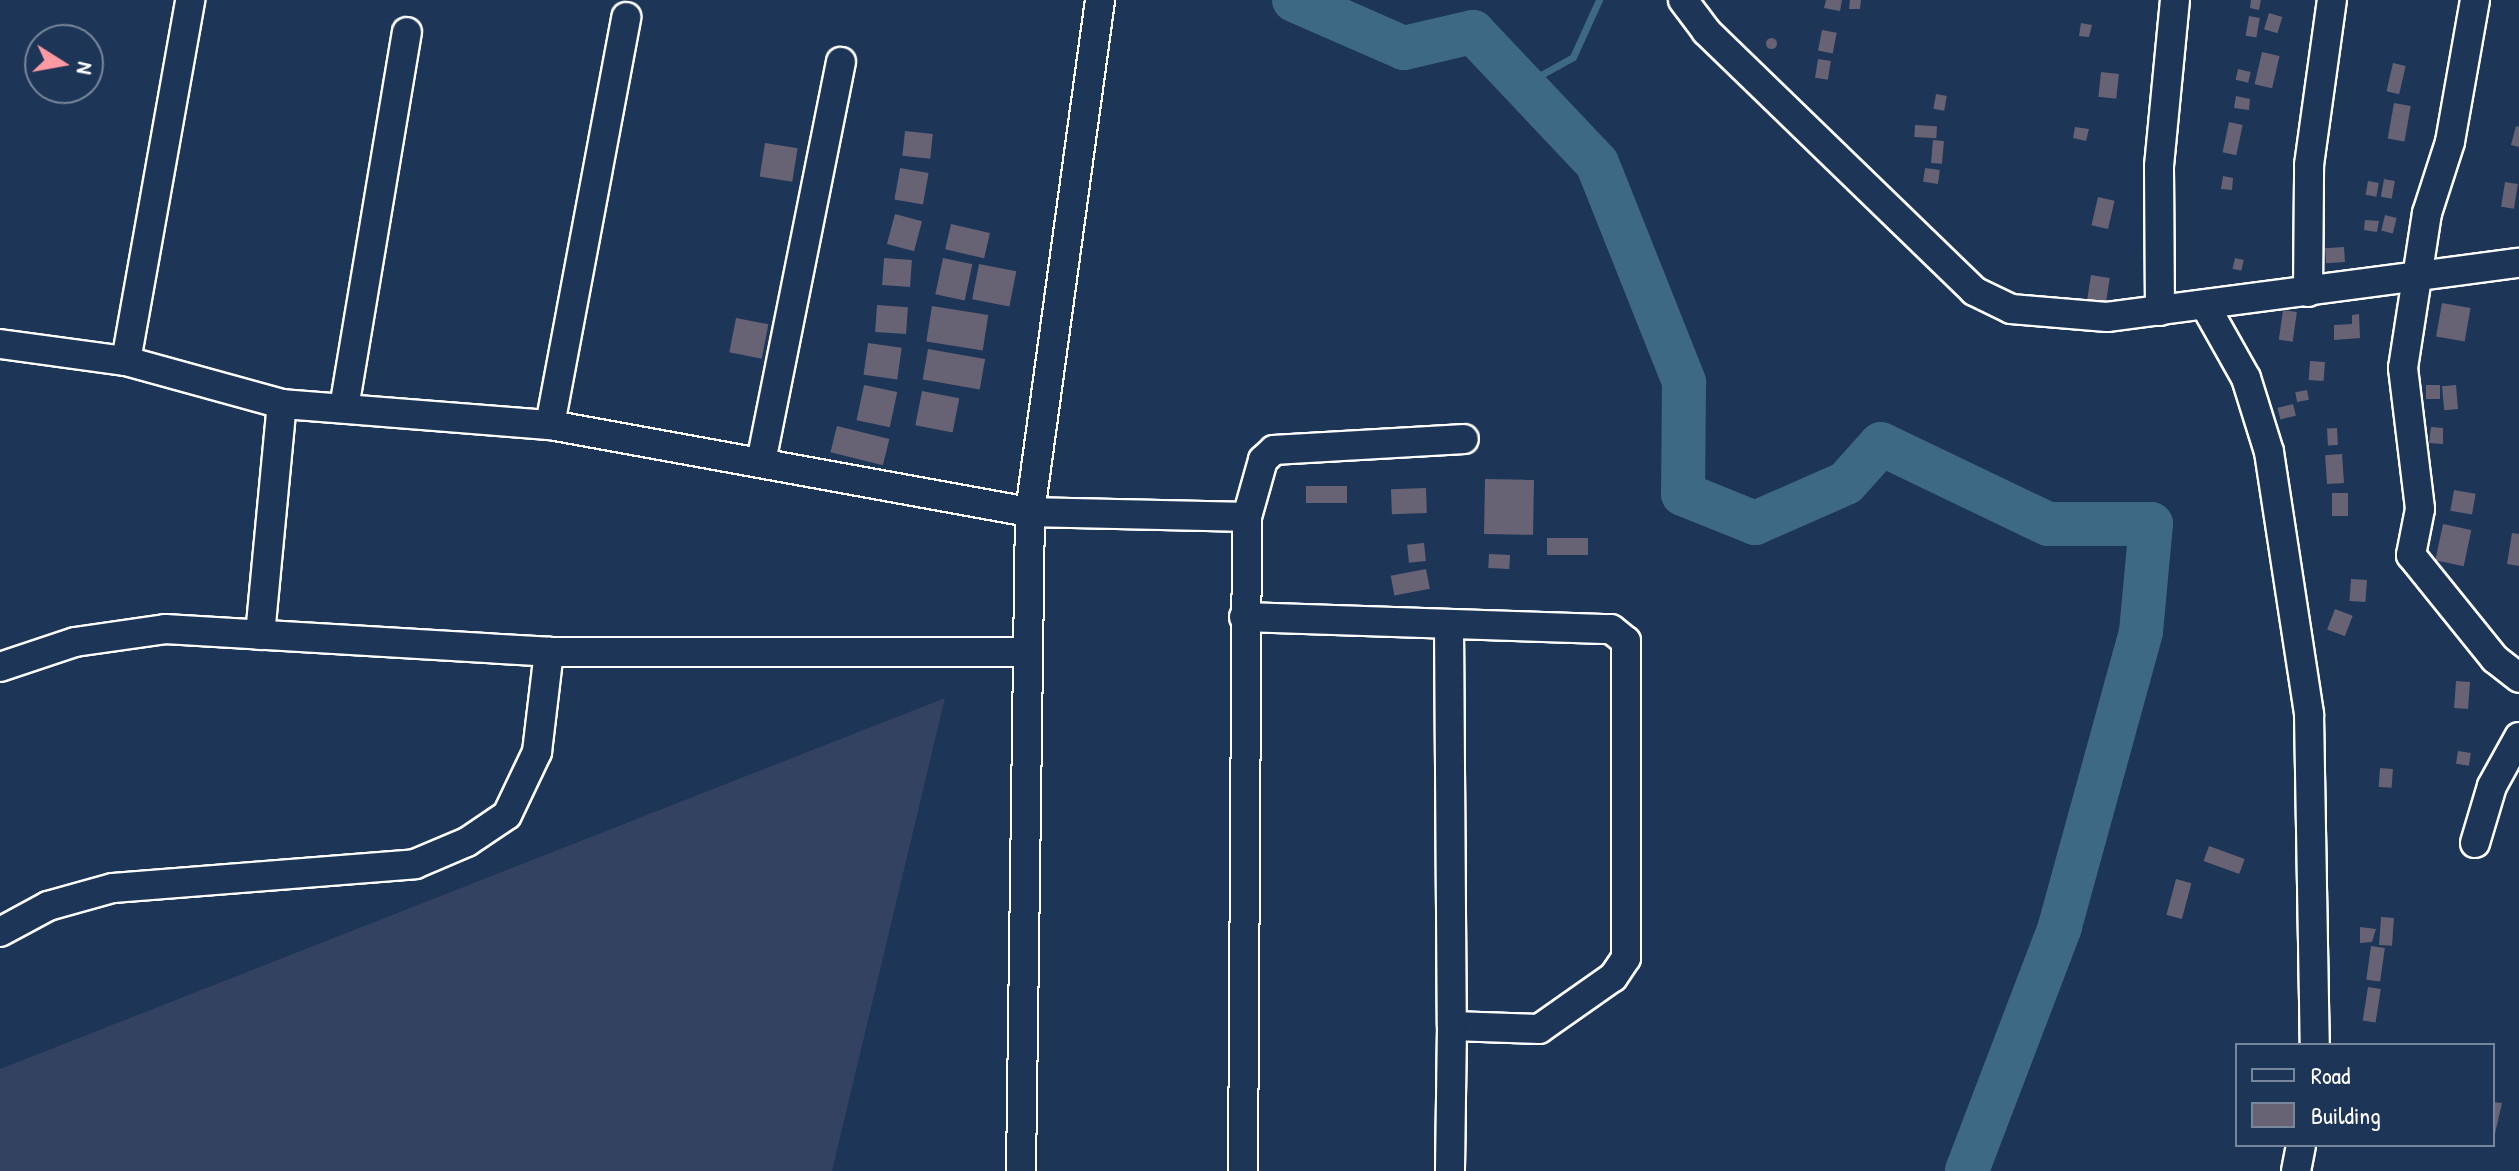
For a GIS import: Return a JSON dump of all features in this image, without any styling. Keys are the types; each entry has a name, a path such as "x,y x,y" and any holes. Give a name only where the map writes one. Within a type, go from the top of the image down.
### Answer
{"street":[{"path":"126,361 190,0"},
{"path":"1021,1171 1024,652 1030,512 1100,0"},
{"path":"1683,0 1706,31 1974,291 2045,316 2206,307 2519,263"},
{"path":"2160,311 2159,166 2175,0"},
{"path":"2308,292 2309,165 2332,0"},
{"path":"2475,0 2403,368 2420,509 2411,555 2495,659 2519,678"},
{"path":"550,425 626,17"},
{"path":"344,408 407,32"},
{"path":"761,462 841,62"},
{"path":"2206,307 2246,378 2269,452 2309,714 2315,1043"},
{"path":"0,344 126,361 282,404 550,425 1030,512 1247,517"},
{"path":"260,635 282,404"},
{"path":"1243,1171 1244,617 1247,517 1263,460 1274,450 1464,439"},
{"path":"1244,617 1611,629 1627,647 1623,967 1539,1029 1452,1026"},
{"path":"1449,625 1450,1171"},
{"path":"0,667 75,642 165,629 549,652 1024,652"},
{"path":"0,932 48,906 113,888 415,864 467,842 507,815 537,752 549,652"},
{"path":"2475,843 2492,786 2519,737"},
{"path":"2296,1171 2301,1147"}],"shaded area":[{"path":"945,698 832,1171 0,1171 0,1069"}],"building":[{"path":"1826,0 1842,0 1840,11 1824,8"},
{"path":"1850,0 1861,0 1860,9 1849,9"},
{"path":"2251,0 2261,0 2259,10 2250,8"},
{"path":"2269,13 2282,17 2277,33 2264,29"},
{"path":"2249,16 2260,18 2256,38 2246,36"},
{"path":"2081,23 2092,25 2089,37 2079,36"},
{"path":"1822,30 1837,33 1833,53 1818,51"},
{"path":"1771,37 1777,43 1771,49 1765,43"},
{"path":"2262,52 2280,56 2272,88 2255,84"},
{"path":"1818,59 1831,61 1828,80 1815,78"},
{"path":"2393,63 2406,66 2399,94 2386,91"},
{"path":"2238,69 2251,72 2248,83 2236,80"},
{"path":"2101,72 2119,74 2116,99 2098,97"},
{"path":"1936,94 1947,96 1944,111 1933,109"},
{"path":"2236,96 2250,99 2249,110 2234,108"},
{"path":"2394,103 2411,106 2404,141 2388,138"},
{"path":"2229,122 2243,125 2236,155 2223,152"},
{"path":"1915,125 1937,126 1936,138 1914,137"},
{"path":"2516,126 2519,127 2519,147 2511,145"},
{"path":"2075,127 2089,129 2086,141 2073,138"},
{"path":"905,131 933,134 930,159 902,156"},
{"path":"1933,140 1944,141 1942,164 1931,163"},
{"path":"765,143 798,148 792,182 760,177"},
{"path":"900,168 929,173 923,205 894,200"},
{"path":"1925,168 1940,170 1938,184 1923,182"},
{"path":"2223,176 2233,178 2232,190 2221,189"},
{"path":"2384,179 2395,181 2392,199 2381,197"},
{"path":"2368,181 2379,183 2376,197 2366,195"},
{"path":"2505,182 2518,184 2514,209 2501,207"},
{"path":"2098,197 2115,201 2108,229 2091,225"},
{"path":"895,214 922,221 914,251 887,244"},
{"path":"2385,215 2397,218 2393,233 2381,231"},
{"path":"2365,220 2379,221 2377,232 2364,230"},
{"path":"951,224 990,233 984,258 945,249"},
{"path":"2344,247 2345,262 2326,263 2325,248"},
{"path":"884,258 912,260 910,287 882,285"},
{"path":"943,258 972,264 965,300 935,294"},
{"path":"2235,258 2244,260 2241,271 2233,269"},
{"path":"979,264 1016,271 1009,307 972,299"},
{"path":"2091,275 2110,278 2106,304 2087,301"},
{"path":"2442,303 2471,308 2465,342 2436,336"},
{"path":"877,305 908,307 906,334 875,332"},
{"path":"932,306 988,315 983,350 926,342"},
{"path":"2283,310 2297,312 2293,342 2279,340"},
{"path":"2359,314 2360,338 2334,340 2334,325 2352,324 2352,315"},
{"path":"736,318 768,324 762,359 729,352"},
{"path":"868,343 902,348 897,379 864,375"},
{"path":"928,349 985,359 980,390 923,380"},
{"path":"2310,361 2325,362 2324,381 2309,380"},
{"path":"864,385 897,392 890,427 857,420"},
{"path":"2426,385 2440,385 2440,399 2426,399"},
{"path":"2456,385 2458,409 2444,410 2442,386"},
{"path":"2307,390 2309,400 2297,402 2295,392"},
{"path":"922,391 959,398 953,433 915,425"},
{"path":"2293,404 2296,416 2280,420 2277,408"},
{"path":"837,426 889,439 883,465 830,452"},
{"path":"2431,427 2443,428 2443,444 2429,443"},
{"path":"2337,428 2338,445 2328,446 2327,429"},
{"path":"2342,454 2344,483 2327,484 2325,455"},
{"path":"1485,479 1534,480 1533,535 1484,534"},
{"path":"1306,486 1347,486 1347,503 1306,503"},
{"path":"1426,488 1427,513 1392,514 1391,489"},
{"path":"2454,490 2476,494 2472,515 2450,511"},
{"path":"2332,493 2348,493 2348,516 2332,516"},
{"path":"2443,524 2471,530 2464,566 2435,560"},
{"path":"2512,533 2519,534 2519,566 2507,564"},
{"path":"1547,538 1588,538 1588,555 1547,555"},
{"path":"1424,543 1426,561 1409,563 1407,545"},
{"path":"1489,554 1510,555 1509,569 1488,568"},
{"path":"1426,569 1430,589 1394,596 1391,576"},
{"path":"2351,579 2367,580 2365,602 2349,601"},
{"path":"2335,609 2353,616 2345,636 2327,630"},
{"path":"2456,681 2470,682 2468,709 2454,708"},
{"path":"2458,751 2471,753 2469,766 2456,764"},
{"path":"2380,768 2393,769 2392,788 2379,787"},
{"path":"2209,846 2245,859 2239,874 2204,861"},
{"path":"2176,879 2191,883 2182,919 2166,915"},
{"path":"2381,917 2394,918 2392,946 2379,945"},
{"path":"2360,927 2376,929 2372,942 2360,943"},
{"path":"2371,946 2385,948 2380,982 2366,980"},
{"path":"2368,987 2381,989 2376,1023 2363,1021"},
{"path":"2495,1102 2502,1103 2495,1134"}],"waterway":[{"path":"1294,0 1404,48 1473,32 1597,163 1684,382 1683,494 1755,523 1846,483 1881,444 2048,524 2151,524 2141,632 2060,927 1967,1171"},
{"path":"1523,85 1573,57 1599,0"}]}
